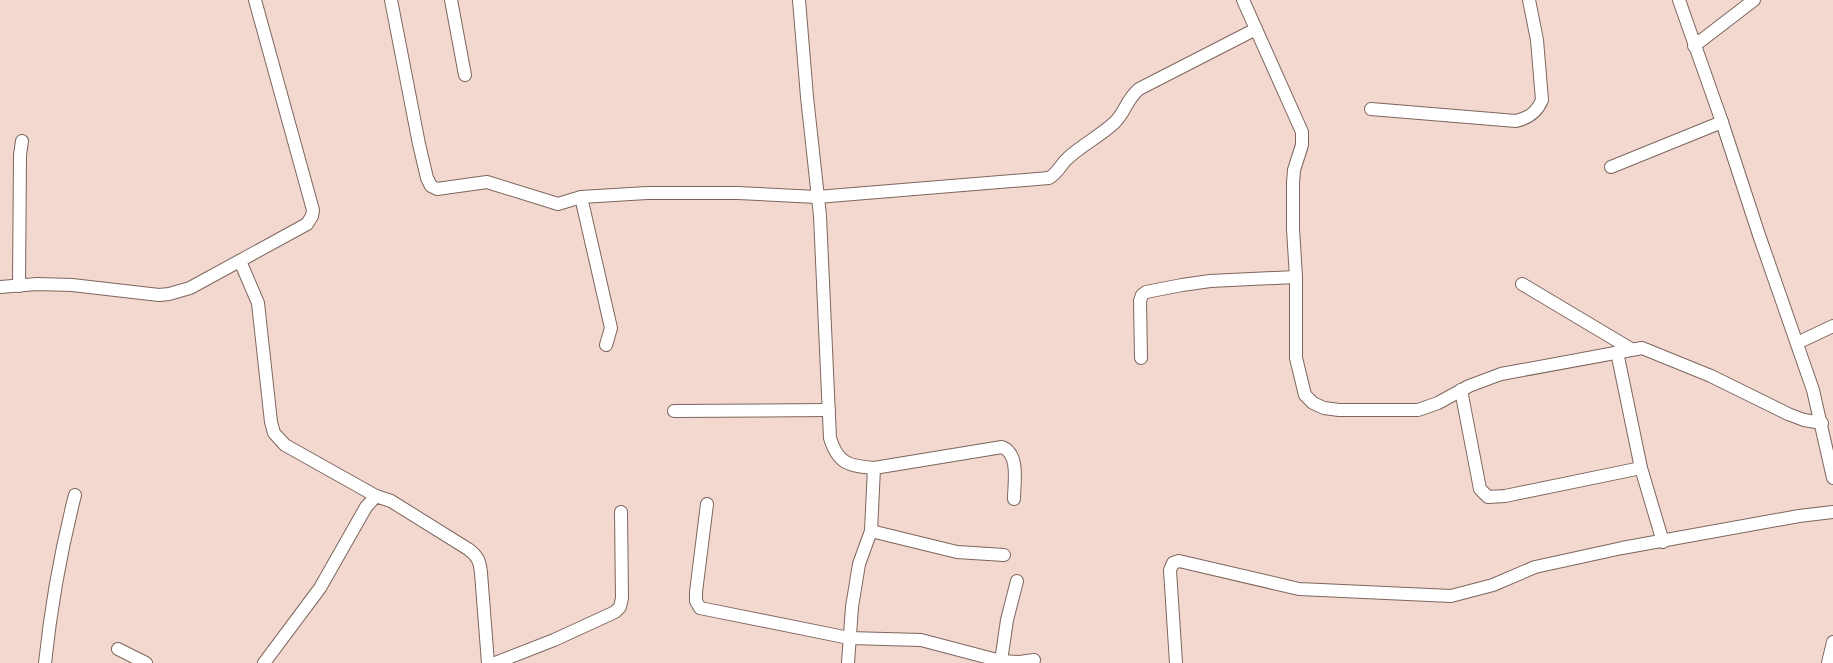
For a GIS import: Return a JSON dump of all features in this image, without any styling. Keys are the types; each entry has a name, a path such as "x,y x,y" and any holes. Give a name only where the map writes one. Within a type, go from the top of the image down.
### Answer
{"street":[{"path":"0,287 72,284 150,294 169,294 190,288 307,224 312,216 312,210 255,0"},
{"path":"391,0 419,144 427,178 431,186 440,190 487,182 558,204 581,197 647,193 738,193 818,197 1049,178 1056,173 1067,159 1113,124 1127,101 1140,89 1256,29"},
{"path":"451,0 465,75"},
{"path":"799,0 820,216 830,438 838,455 850,465 874,468 1002,446 1009,451 1014,463 1014,499"},
{"path":"1243,0 1302,132 1302,145 1294,170 1293,183 1296,358 1305,395 1313,403 1324,408 1339,410 1407,411 1429,407 1461,390 1501,374 1642,348 1711,376 1788,414 1804,420 1822,423"},
{"path":"1370,110 1516,121 1525,119 1538,107 1542,100 1537,40 1529,0"},
{"path":"1679,0 1813,390 1833,478"},
{"path":"1694,46 1754,0"},
{"path":"1611,167 1722,122"},
{"path":"19,286 20,155 22,141"},
{"path":"581,197 611,328 606,345"},
{"path":"240,261 258,303 270,422 274,434 285,445 376,496 391,502 468,549 477,557 480,561 482,573 488,663"},
{"path":"1141,358 1140,301 1142,295 1146,292 1210,282 1296,277"},
{"path":"1522,284 1631,350"},
{"path":"1797,343 1833,326"},
{"path":"1617,352 1641,468 1662,542"},
{"path":"1461,390 1480,490 1488,497 1505,496 1641,468"},
{"path":"674,411 829,410"},
{"path":"848,663 852,607 859,564 871,531 874,468"},
{"path":"45,663 56,578 75,494"},
{"path":"264,663 320,588 366,507 376,496"},
{"path":"707,504 696,592 696,601 700,608 849,638 894,641 922,640 1001,661 1020,662 1034,660"},
{"path":"495,663 554,640 615,612 620,607 622,598 621,512"},
{"path":"1176,663 1170,570 1173,563 1179,561 1299,589 1451,596 1493,584 1535,567 1622,548 1799,516 1833,512"},
{"path":"871,531 957,552 1004,555"},
{"path":"1001,661 1007,620 1017,581"},
{"path":"1828,663 1833,642"},
{"path":"118,649 146,663"}]}
